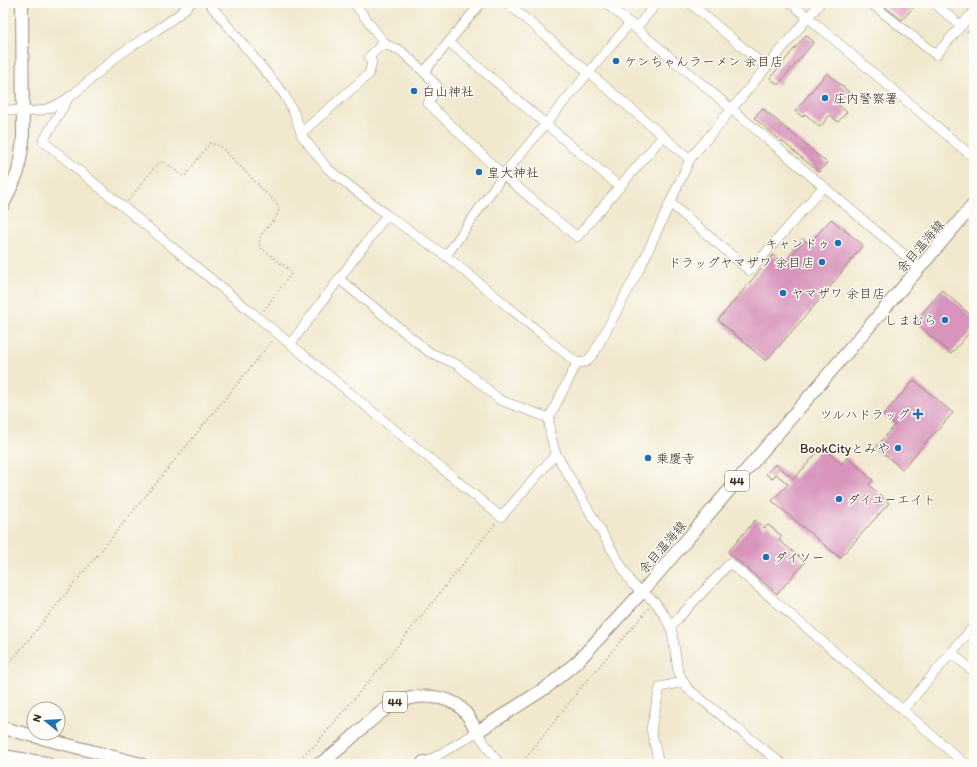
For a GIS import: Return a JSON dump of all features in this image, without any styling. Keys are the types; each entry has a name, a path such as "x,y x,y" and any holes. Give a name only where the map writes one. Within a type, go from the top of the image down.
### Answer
{"highway":[{"path":"3,757 46,764"}],"main road":[{"path":"3,205 18,172 22,141 22,3"},
{"name":"余目温海線","path":"477,732 547,687 578,661 642,592 974,204"},
{"name":"44","path":"319,764 345,746 371,718 395,702 421,696 448,699 467,712 477,732"},
{"path":"3,728 141,764"}],"street":[{"path":"3,109 46,109 69,97 118,55 191,3"},
{"path":"209,3 284,94 301,133 314,154 328,169 387,215 446,256 577,363 586,362 594,353 642,264 690,159 820,3"},
{"path":"354,3 384,42 400,50 438,87 428,103 503,175 577,237 663,136"},
{"path":"424,72 481,3"},
{"path":"507,3 690,159"},
{"path":"606,3 920,268"},
{"path":"446,256 503,175 588,71 657,3"},
{"path":"690,3 766,67"},
{"path":"791,3 974,158"},
{"path":"871,3 936,55 974,11"},
{"path":"934,3 961,26"},
{"path":"301,133 369,74 372,62 369,57 384,42"},
{"path":"448,42 620,187"},
{"path":"69,97 43,141 501,516 556,454"},
{"path":"670,203 750,271 824,186"},
{"path":"291,343 387,215"},
{"path":"339,279 429,352 458,365 500,400 549,418"},
{"path":"577,363 549,418 550,434 556,454 632,584 655,602 670,627 674,638 678,671 687,688 782,764"},
{"path":"670,627 730,563 965,764"},
{"path":"903,710 974,626"},
{"path":"951,652 974,672"},
{"path":"659,764 652,729 660,687 683,682"},
{"path":"424,764 477,732 499,764"}],"path":[{"path":"123,207 158,163 168,164 179,174 185,176 210,143 220,146 279,206 279,212 261,235 258,242 260,247 287,268 291,274 262,313"},
{"path":"3,671 278,334"},
{"path":"296,764 296,761 315,745 379,670 501,516"},
{"path":"522,764 580,689 655,602"}],"building":[{"path":"888,3 917,3 902,20 885,7"},
{"path":"806,35 814,42 778,85 770,78"},
{"name":"庄内警察署","path":"827,73 849,92 838,105 847,112 838,122 830,115 820,127 805,114 802,117 795,111"},
{"path":"762,108 827,163 819,172 754,118"},
{"name":"ヤマザワ 余目店","path":"831,219 863,245 822,297 766,361 718,320 773,255 784,264 804,240 809,244"},
{"name":"しまむら","path":"942,290 974,318 974,327 951,354 915,322"},
{"name":"ツルハドラッグ","path":"914,380 953,413 902,469 876,447 895,425 883,415"},
{"name":"ダイユーエイト","path":"822,447 842,464 847,457 873,480 869,485 889,503 840,558 772,501 788,484 776,474 772,479 766,474 775,464 794,479"},
{"name":"ダイソー","path":"755,520 764,528 768,525 782,536 779,540 805,562 777,594 728,552"}],"place":[{"name":"ケンちゃんラーメン 余目店","path":"616,61"},
{"name":"白山神社","path":"414,91"},
{"name":"庄内警察署","path":"825,98"},
{"name":"皇大神社","path":"479,172"},
{"name":"キャンドゥ","path":"838,243"},
{"name":"ドラッグヤマザワ 余目店","path":"822,262"},
{"name":"ヤマザワ 余目店","path":"783,293"},
{"name":"しまむら","path":"945,320"},
{"name":"ツルハドラッグ","path":"918,414"},
{"name":"BookCityとみや","path":"898,448"},
{"name":"乗慶寺","path":"648,458"},
{"name":"ダイユーエイト","path":"839,499"},
{"name":"ダイソー","path":"766,557"}]}
